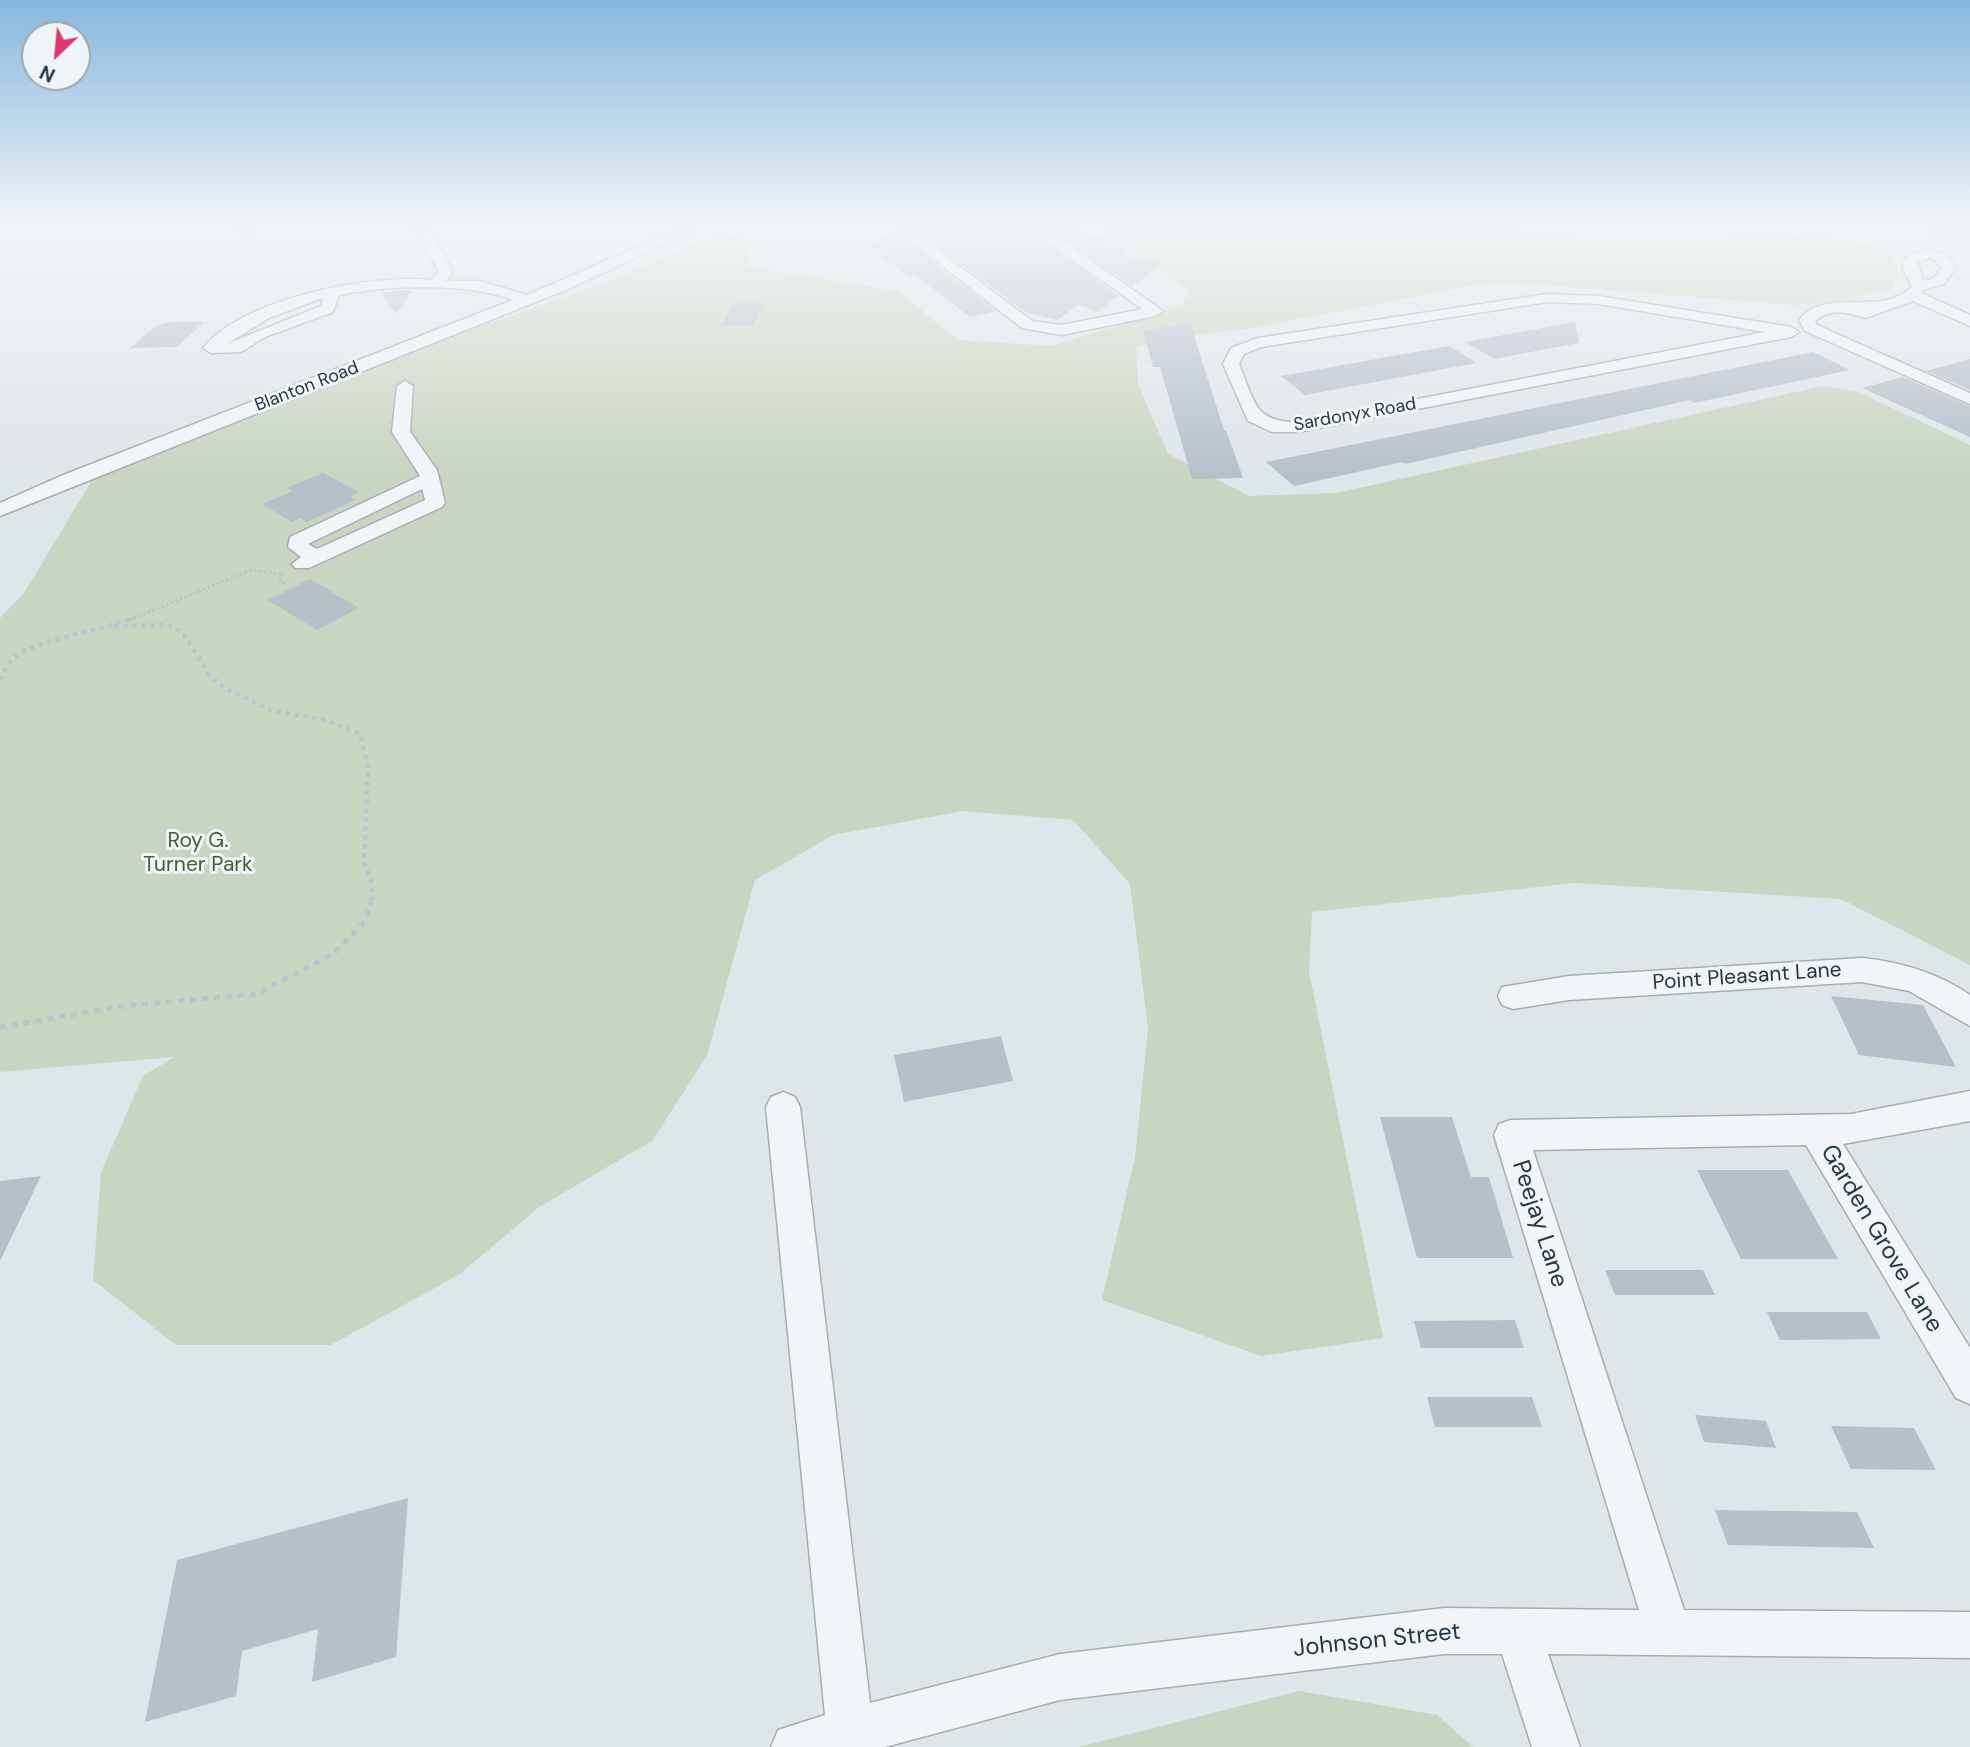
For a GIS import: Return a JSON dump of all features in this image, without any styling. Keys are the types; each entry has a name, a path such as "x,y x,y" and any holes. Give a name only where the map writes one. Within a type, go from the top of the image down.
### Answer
{"street":[{"path":"284,311 233,330 211,348 235,349 259,334 324,311"},
{"name":"Blanton Road","path":"0,510 498,311"},
{"path":"1008,311 1027,325 1062,330 1152,311"},
{"name":"Sardonyx Road","path":"1468,311 1258,344 1237,351 1231,364 1254,417 1272,426 1298,427 1791,332 1872,311"},
{"name":"Sardonyx Road","path":"1662,311 1791,332"},
{"path":"1952,311 1970,321"},
{"path":"1810,328 1970,399"},
{"path":"309,560 298,547 297,541 431,478 401,432 405,386 408,383 406,377 378,359"},
{"path":"358,366 396,385 405,386"},
{"name":"Point Pleasant Lane","path":"1513,996 1569,988 1861,970 1893,972 1932,986 1970,1013"},
{"name":"Peejay Lane","path":"1669,1633 1511,1135 1851,1129 1970,1106"},
{"path":"783,1107 850,1732"},
{"name":"Garden Grove Lane","path":"1815,1130 1970,1384"},
{"name":"Johnson Street","path":"795,1747 1060,1676 1444,1631 1970,1634"},
{"path":"1517,1632 1556,1747"}],"path":[{"path":"0,680 12,659 40,645 114,626 251,570 281,574"},
{"path":"0,1027 123,1006 257,994 334,953 366,920 372,900 372,884 364,863 368,769 360,734 326,720 273,711 226,689 198,659 183,633 169,625 114,626"}],"green space":[{"name":"Roy G. Turner Park","path":"525,311 922,311 957,340 1053,346 1163,311 1342,311 1252,328 1162,339 1136,347 1138,384 1168,454 1249,496 1336,493 1823,386 1859,392 1970,445 1970,965 1841,899 1574,883 1312,912 1309,972 1383,1338 1261,1356 1102,1300 1135,1157 1148,1028 1130,884 1073,820 963,811 833,835 755,880 707,1056 652,1141 539,1207 460,1274 331,1345 176,1345 93,1280 101,1172 143,1076 174,1057 0,1072 0,618 24,593 92,480 408,352"},
{"path":"1299,1691 1437,1715 1473,1747 1079,1747"}],"building":[{"path":"729,311 760,311 753,326 722,326"},
{"path":"962,311 996,311 970,317"},
{"path":"1023,311 1070,311 1057,320"},
{"path":"171,322 204,322 177,347 130,348 157,325"},
{"path":"1575,322 1579,343 1494,359 1465,342"},
{"path":"1190,323 1224,430 1243,478 1192,479 1160,367 1153,367 1143,331"},
{"path":"1449,346 1477,363 1305,395 1281,376"},
{"path":"1813,352 1850,370 1694,403 1690,400 1294,486 1266,462"},
{"path":"1970,359 1970,390 1926,371"},
{"path":"1903,377 1970,406 1970,437 1862,388"},
{"path":"323,473 359,492 349,496 355,500 307,522 300,518 292,522 262,504 293,491 287,488"},
{"path":"310,579 359,608 317,630 268,600"},
{"path":"1831,996 1923,1005 1956,1067 1859,1055"},
{"path":"1001,1036 1013,1081 904,1102 894,1055"},
{"path":"1380,1117 1452,1117 1471,1177 1489,1177 1513,1258 1417,1258"},
{"path":"1697,1170 1788,1170 1838,1259 1741,1259"},
{"path":"41,1176 0,1261 0,1181"},
{"path":"1605,1270 1703,1270 1715,1295 1615,1295"},
{"path":"1767,1312 1867,1312 1881,1339 1780,1340"},
{"path":"1515,1320 1524,1348 1421,1348 1414,1321"},
{"path":"1427,1397 1532,1397 1542,1427 1435,1427"},
{"path":"1695,1415 1766,1421 1776,1448 1704,1442"},
{"path":"1831,1426 1914,1428 1936,1470 1851,1469"},
{"path":"408,1498 396,1657 312,1682 318,1629 242,1651 236,1696 145,1722 177,1560"},
{"path":"1715,1510 1857,1512 1874,1548 1728,1545"}]}
